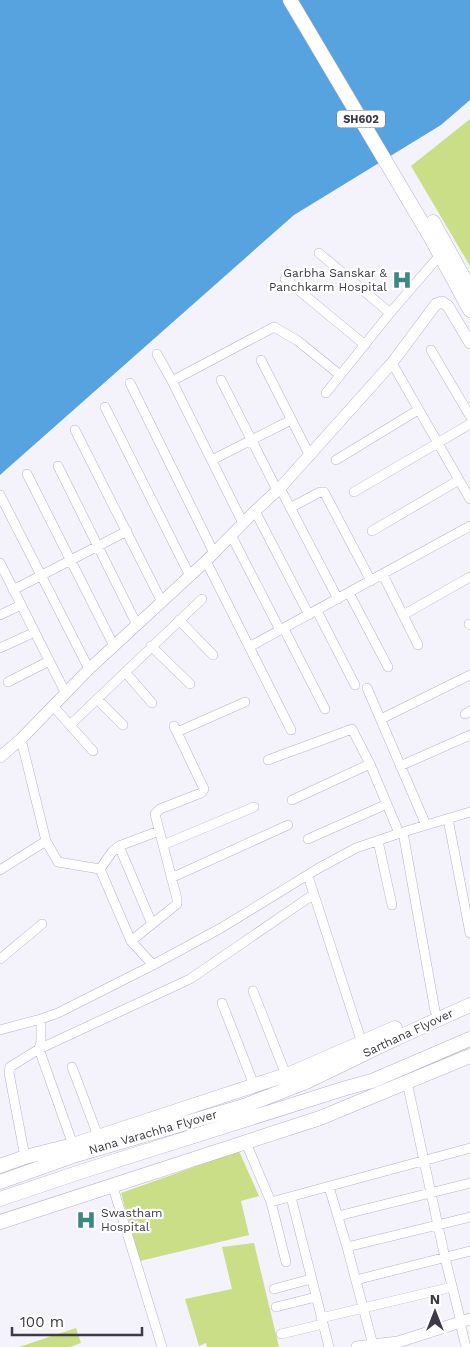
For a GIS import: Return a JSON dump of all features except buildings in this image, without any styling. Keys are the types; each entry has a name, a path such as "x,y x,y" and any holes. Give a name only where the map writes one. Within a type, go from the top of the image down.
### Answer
{"main road":[{"name":"SH602","path":"290,0 470,289"},
{"name":"SH602","path":"301,0 435,235 440,255 470,310"},
{"path":"0,1166 25,1157 73,1145 286,1075 470,996"},
{"name":"Sarthana Flyover","path":"306,1082 470,1005"},
{"path":"355,1103 372,1081 470,1039"},
{"path":"1,1217 246,1143 320,1118 470,1056"},
{"path":"324,1060 347,1062"},
{"path":"306,1082 324,1060"},
{"name":"Nana Varachha Flyover","path":"0,1182 76,1155 246,1112 270,1112 372,1081"},
{"name":"Nana Varachha Flyover","path":"0,1199 246,1112 306,1082"},
{"path":"270,1112 320,1118"}],"street":[{"path":"319,253 390,313"},
{"path":"326,393 390,313 440,255"},
{"path":"285,279 365,345"},
{"path":"0,757 54,706 88,669 206,561 279,489 392,363 436,304 442,302 448,306 470,343"},
{"path":"172,380 274,327 298,341 340,375"},
{"path":"432,350 470,416"},
{"path":"157,354 172,380 243,523"},
{"path":"261,360 310,456"},
{"path":"392,363 470,499"},
{"path":"221,380 338,599"},
{"path":"130,383 214,552"},
{"path":"105,407 190,576"},
{"path":"336,460 418,410"},
{"path":"212,460 291,420"},
{"path":"354,492 470,424"},
{"path":"75,430 162,602"},
{"path":"58,466 137,625"},
{"path":"27,474 114,646"},
{"path":"372,531 459,480"},
{"path":"290,508 320,492 324,492 371,581"},
{"path":"0,495 88,669"},
{"path":"255,511 355,685"},
{"path":"249,647 470,526"},
{"path":"13,590 127,531"},
{"path":"231,535 325,709"},
{"path":"206,561 291,730"},
{"path":"0,563 3,577 21,604 65,692"},
{"path":"383,575 418,645"},
{"path":"403,614 470,576"},
{"path":"349,593 388,667"},
{"path":"70,725 202,599"},
{"path":"0,615 21,604"},
{"path":"179,620 213,655"},
{"path":"0,648 34,632"},
{"path":"151,646 190,684"},
{"path":"8,682 49,661"},
{"path":"125,672 152,703"},
{"path":"381,719 470,675"},
{"path":"367,688 426,825"},
{"path":"97,699 123,725"},
{"path":"131,941 177,904 155,818 157,811 201,793 204,788 176,729 244,702"},
{"path":"54,706 93,751"},
{"path":"268,760 352,729 401,832 435,1011"},
{"path":"400,766 470,735"},
{"path":"21,739 46,840 59,862 100,870"},
{"path":"292,800 370,764"},
{"path":"308,838 387,804"},
{"path":"163,845 254,807"},
{"path":"0,1030 58,1013 153,965 221,928 356,848 401,832 470,812"},
{"path":"448,819 470,933"},
{"path":"171,878 288,825"},
{"path":"100,870 112,852 119,846 159,831"},
{"path":"0,870 46,840"},
{"path":"378,841 392,905"},
{"path":"119,846 152,924"},
{"path":"100,870 131,941 153,965"},
{"path":"308,876 362,1043"},
{"path":"25,1157 10,1068 39,1049 190,979 314,894"},
{"path":"0,959 42,924"},
{"path":"253,991 286,1075"},
{"path":"222,1003 254,1085"},
{"path":"41,1019 41,1042 39,1049 73,1145"},
{"path":"72,1068 98,1136"},
{"path":"408,1082 423,1160 452,1287 466,1320 466,1347"},
{"path":"246,1143 271,1202 286,1262"},
{"path":"271,1202 470,1148"},
{"path":"338,1216 470,1183"},
{"path":"112,1184 162,1347"},
{"path":"328,1187 347,1247 373,1345"},
{"path":"291,1197 329,1347"},
{"path":"347,1247 470,1217"},
{"path":"356,1280 470,1251"},
{"path":"274,1289 311,1279"},
{"path":"281,1334 363,1308 452,1287"},
{"path":"276,1307 316,1296"},
{"path":"357,1347 394,1344 466,1320"}],"green space":[{"path":"470,119 470,266 411,166"},
{"path":"239,1151 259,1196 241,1201 249,1235 140,1261 121,1193"},
{"path":"254,1243 279,1347 207,1347 206,1343 199,1346 185,1299 232,1289 222,1247"},
{"path":"76,1328 81,1343 70,1347 19,1347"}],"water":[{"path":"0,0 470,0 470,100 441,125 294,215 0,475"}],"place":[{"name":"Garbha Sanskar & Panchkarm Hospital","path":"402,280"},
{"name":"Swastham Hospital","path":"86,1220"}]}
